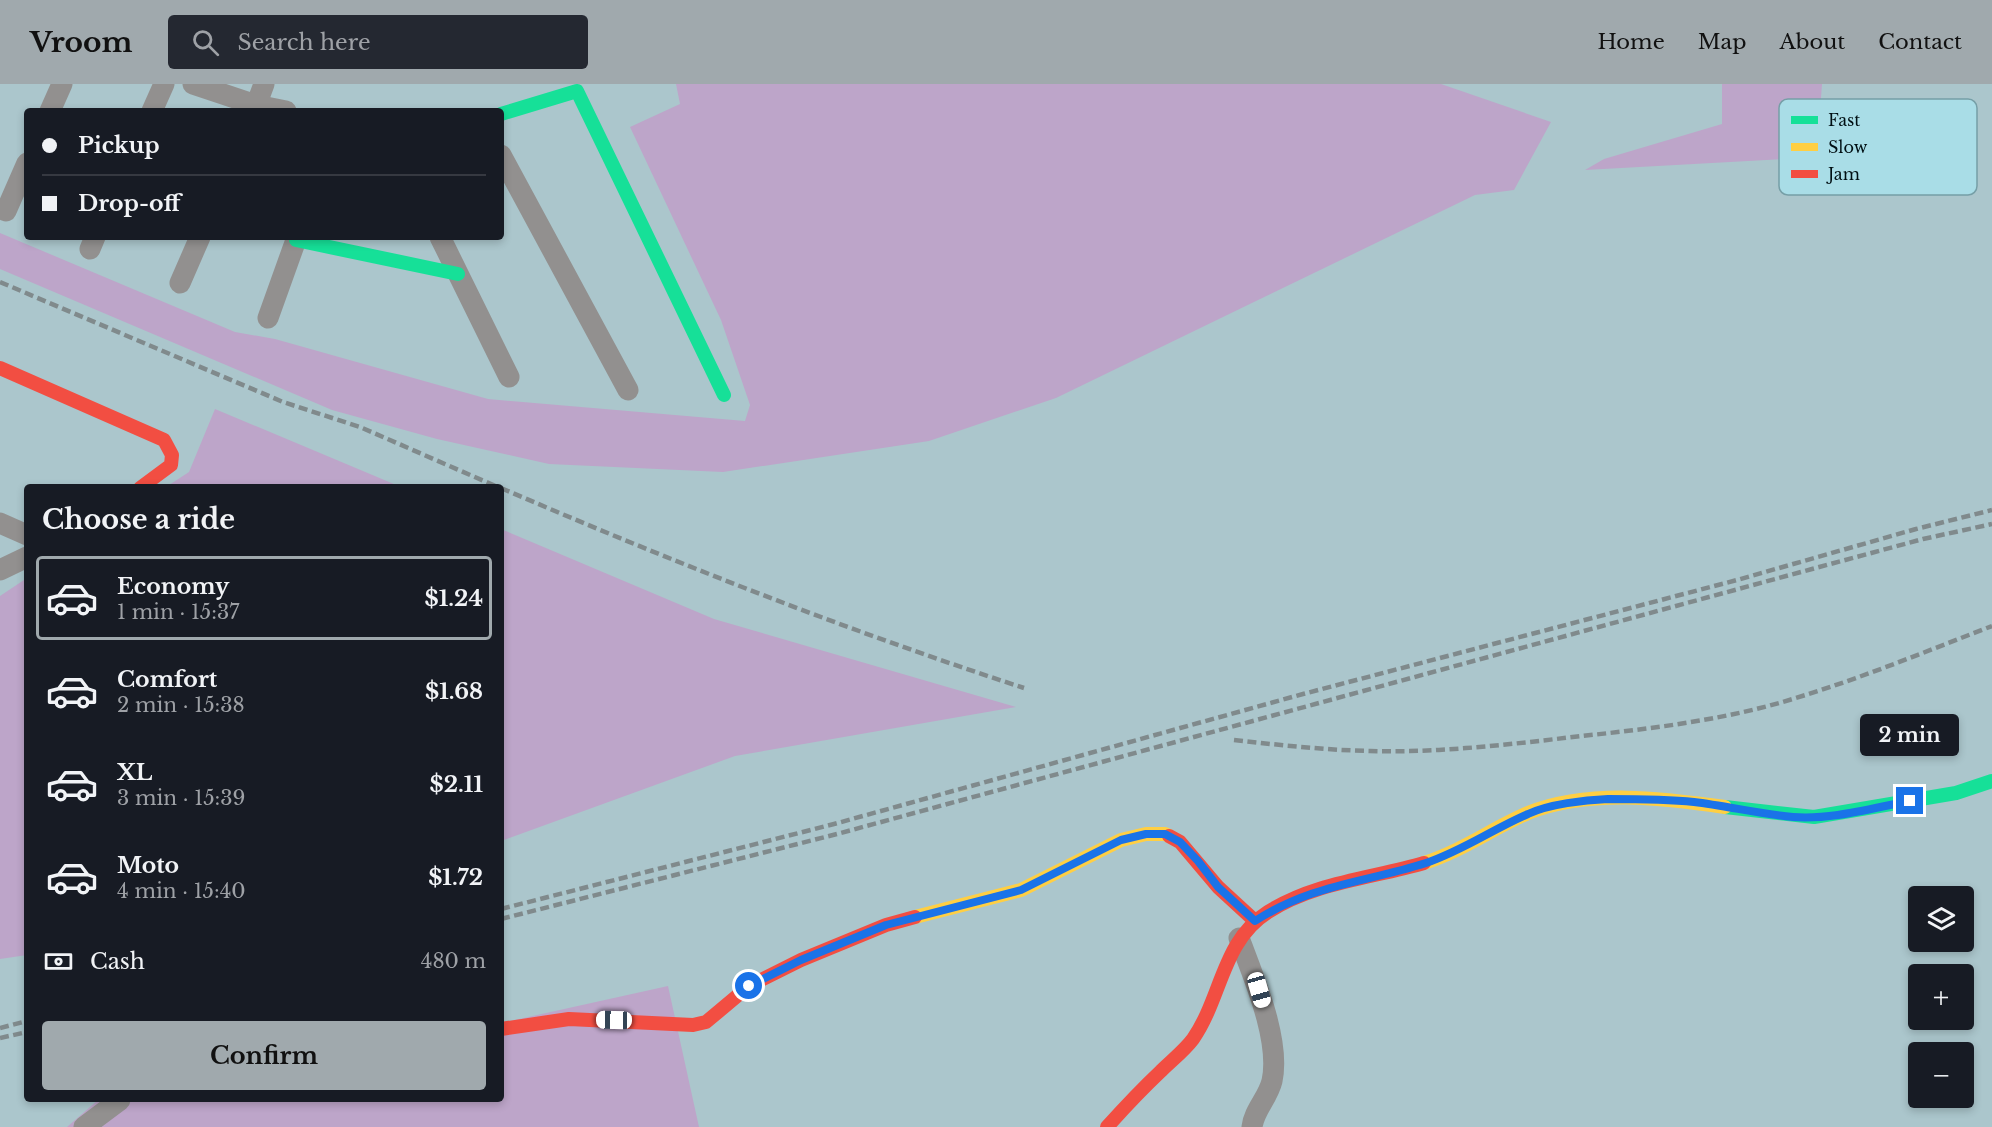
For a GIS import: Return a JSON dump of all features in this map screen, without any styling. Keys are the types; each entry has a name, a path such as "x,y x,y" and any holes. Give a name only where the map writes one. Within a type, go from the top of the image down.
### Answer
{"street":[{"path":"51,108 62,84"},
{"path":"153,108 164,84"},
{"path":"193,84 255,108 264,84"},
{"path":"504,113 582,88 724,394"},
{"path":"504,161 628,390"},
{"path":"6,211 24,170"},
{"path":"180,283 199,240"},
{"path":"268,318 297,240"},
{"path":"302,240 458,274"},
{"path":"441,240 509,377"},
{"path":"0,368 164,440 172,454 171,465 145,484"},
{"path":"0,523 24,534"},
{"path":"0,570 24,558"},
{"path":"1107,1127 1192,1040 1199,1029 1215,985 1239,938 1255,921 1290,901 1310,893 1447,856 1514,820 1549,807 1606,799 1660,800 1694,802 1794,817 1814,817 1956,793 1992,781"},
{"path":"504,1029 569,1019 693,1025 706,1022 749,986 801,960 886,925 1021,890 1121,840 1146,834 1165,834 1180,842 1218,887 1255,921"},
{"path":"1239,938 1267,1017 1273,1058 1272,1081 1254,1117 1252,1127"},
{"path":"84,1127 117,1102"}],"shaded area":[{"path":"676,84 1441,84 1551,122 1514,190 1475,195 1056,398 929,441 723,472 549,464 437,439 332,410 0,269 0,233 235,332 275,339 488,399 745,421 750,405 721,320 630,127 680,104"},
{"path":"1722,84 1822,84 1821,99 1779,99 1779,159 1585,170 1604,159 1722,124"},
{"path":"215,409 394,484 171,484 189,472"},
{"path":"504,530 714,619 1016,707 735,756 504,840"},
{"path":"24,580 24,955 0,959 0,596"},
{"path":"668,986 699,1127 67,1127 96,1102 504,1102 504,1022"}],"railway":[{"path":"0,282 283,402 360,427 491,484"},
{"path":"504,489 760,594 891,643 1024,688"},
{"path":"504,908 834,824 1303,694 1737,580 1992,510"},
{"path":"504,918 837,834 1923,539 1992,524"},
{"path":"1234,740 1336,750 1423,751 1503,745 1681,724 1730,715 1806,695 1887,667 1992,626"},
{"path":"0,1028 24,1022"},
{"path":"0,1038 24,1033"}],"traffic: fast":[{"path":"504,113 577,91 724,395"},
{"path":"296,240 458,274"},
{"path":"1725,807 1814,817 1956,793 1992,781"}],"traffic: slow":[{"path":"1424,863 1528,813 1551,805 1601,798 1626,798 1725,807"},
{"path":"915,917 1021,890 1121,840 1146,834 1169,836"}],"traffic: jam":[{"path":"0,368 164,440 172,455 171,465 145,484"},
{"path":"1169,836 1180,842 1218,887 1255,921"},
{"path":"1107,1127 1193,1039 1203,1023 1232,954 1241,938 1253,924 1268,912 1305,894 1424,863"},
{"path":"504,1029 569,1019 693,1025 706,1022 749,986 801,960 886,925 915,917"}],"route":[{"path":"749,986 801,960 886,925 1021,890 1121,840 1146,834 1165,834 1180,842 1218,887 1255,921 1290,901 1327,887 1424,864 1447,856 1514,820 1549,807 1606,799 1660,800 1694,802 1794,817 1814,817 1910,801"}]}
